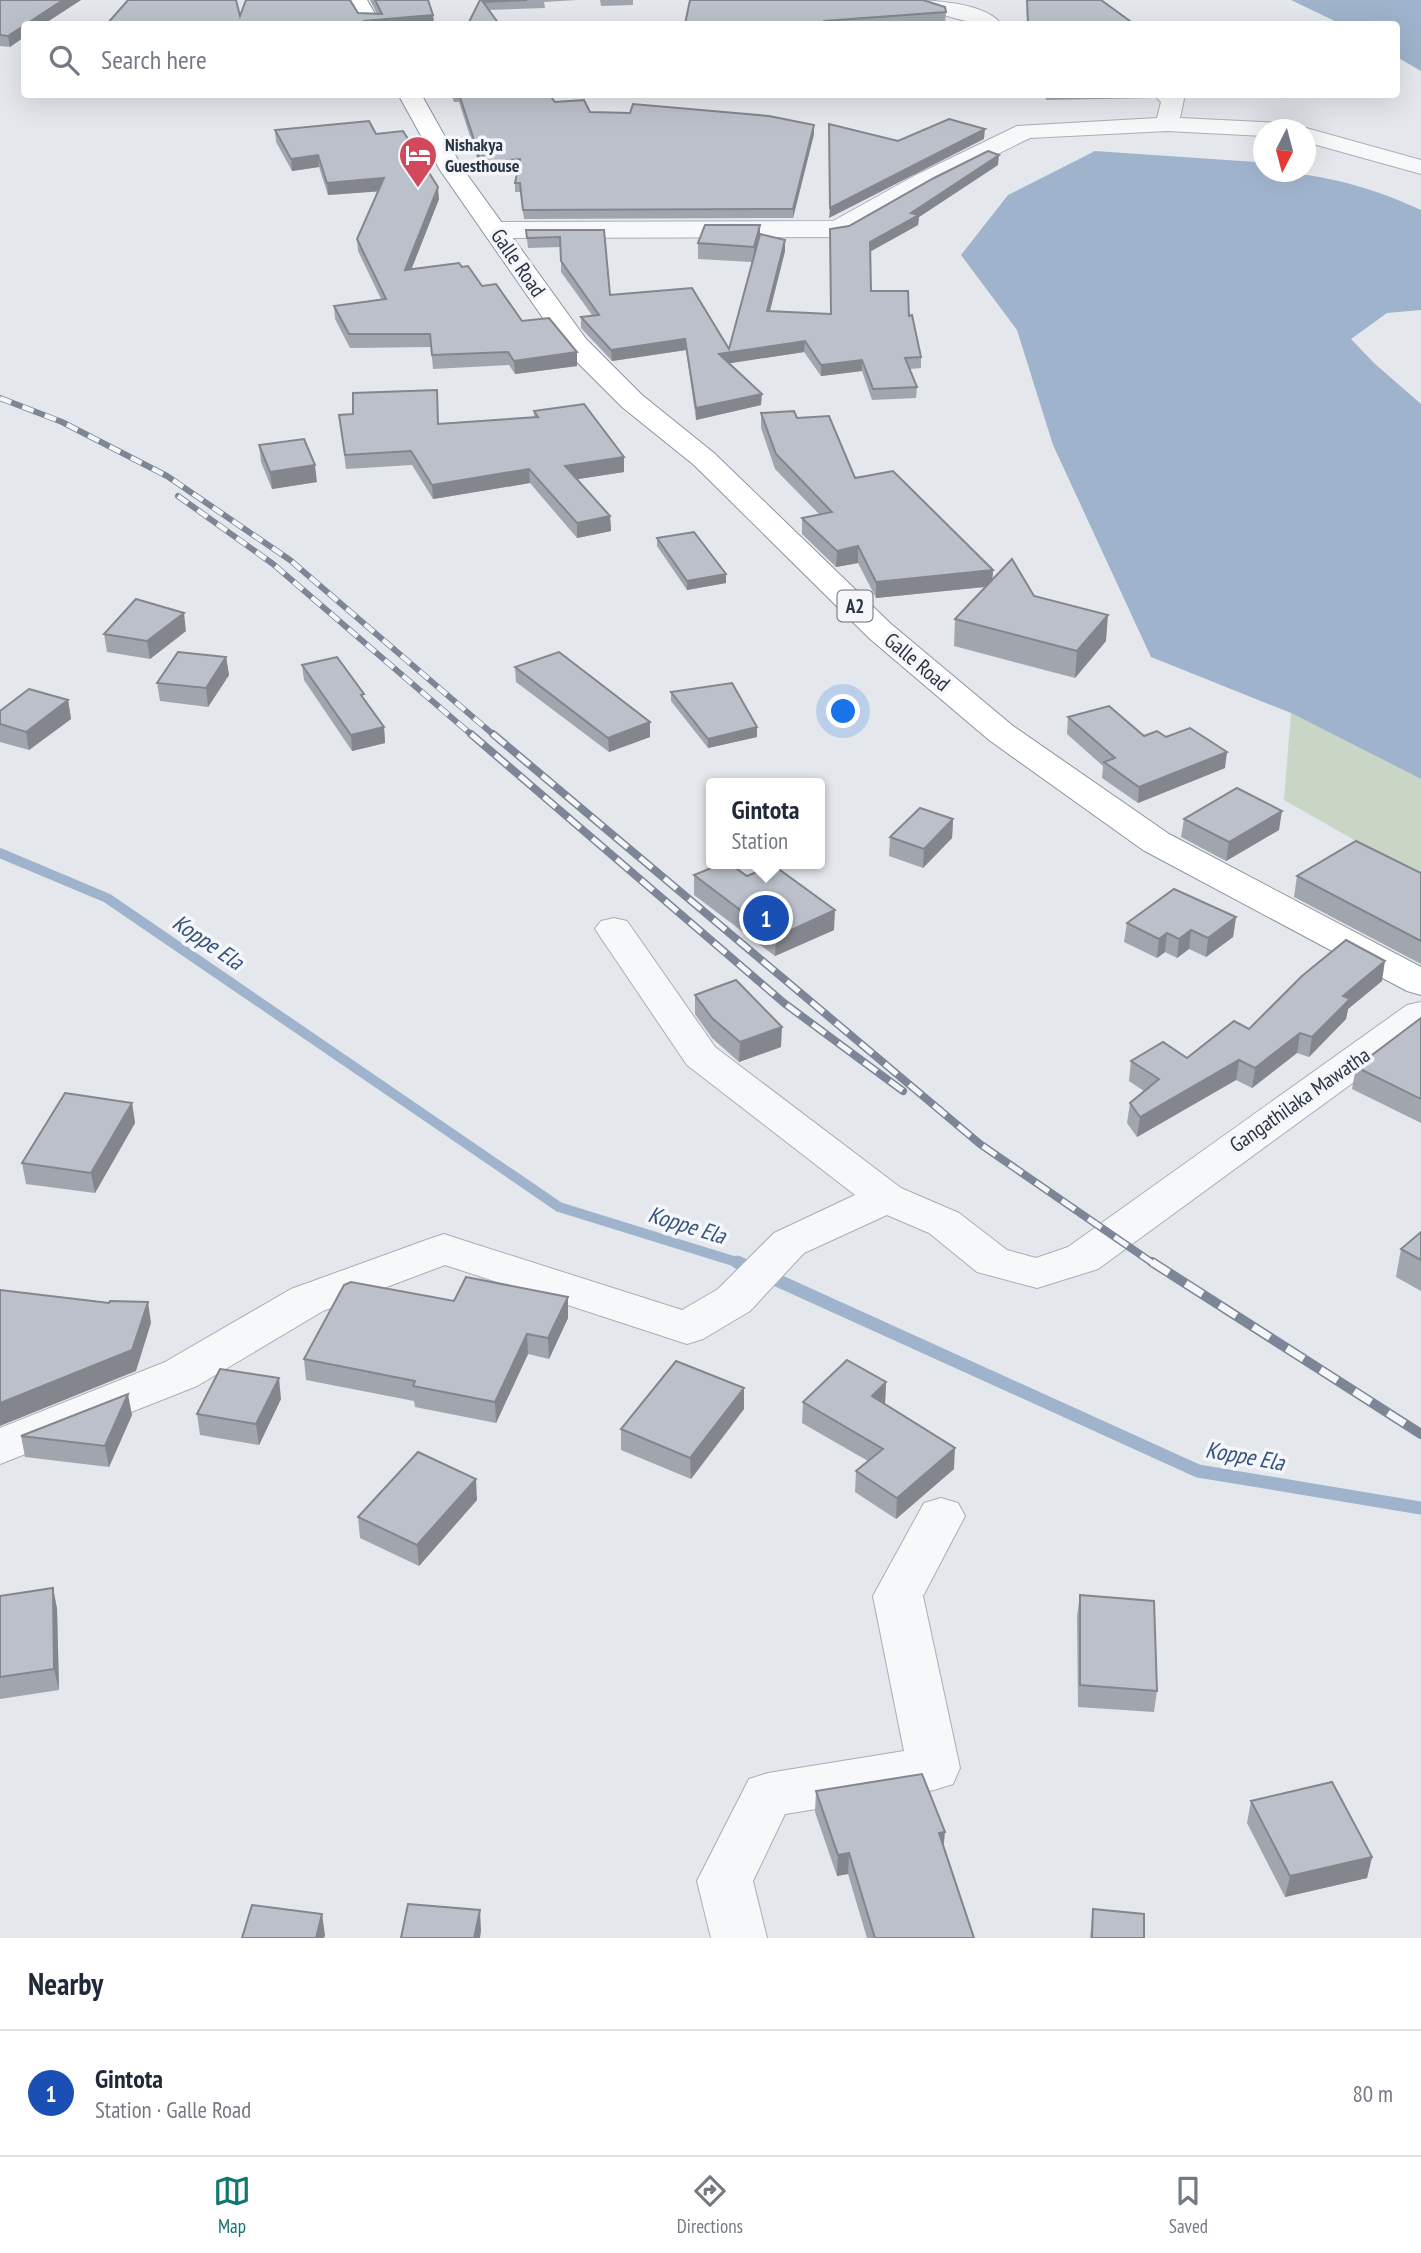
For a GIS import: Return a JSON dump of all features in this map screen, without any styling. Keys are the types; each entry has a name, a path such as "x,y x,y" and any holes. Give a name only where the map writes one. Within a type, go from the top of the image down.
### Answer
{"highway":[{"path":"357,0 369,21"},
{"name":"Galle Road","path":"412,98 452,170 576,345 632,401 704,459 880,631 1001,733 1156,842 1421,983"}],"street":[{"path":"916,0 963,12 983,21"},
{"path":"1167,124 1171,98"},
{"path":"495,230 838,229 923,181 1026,131 1167,124 1253,128"},
{"path":"1316,138 1421,167"},
{"name":"Gangathilaka Mawatha","path":"614,929 701,1056 886,1198 944,1223 992,1261 1037,1273 1083,1258 1179,1186 1421,1014"},
{"path":"0,1447 181,1374 307,1300 444,1249 687,1328 734,1300 789,1243 886,1198"},
{"path":"739,1938 725,1881 768,1795 934,1768 898,1596 942,1516"}],"green space":[{"path":"1291,713 1421,779 1421,878 1284,800"}],"water":[{"path":"1291,0 1421,0 1421,71 1400,59 1400,21 1335,21"},
{"path":"1095,151 1253,162 1253,182 1316,182 1316,177 1324,178 1383,194 1421,210 1421,310 1387,313 1351,339 1421,404 1421,779 1291,713 1151,657 1053,445 1017,330 961,255 1008,195"}],"building":[{"path":"0,0 63,0 31,21 21,21 21,27 8,36 0,35"},
{"path":"128,0 236,0 240,16 246,0 350,0 358,13 382,14 375,0 428,0 433,15 364,21 110,21"},
{"path":"480,0 527,0 483,2 497,21 470,21"},
{"path":"690,0 923,0 945,7 946,12 824,21 686,21"},
{"path":"1027,0 1101,0 1130,21 1028,21"},
{"path":"460,98 552,98 555,102 584,100 590,112 630,113 633,104 769,116 814,125 793,209 523,210 520,183 515,183 520,159 487,162 479,148 477,149"},
{"path":"949,119 985,129 830,208 829,124 898,141"},
{"path":"369,121 376,134 403,131 438,187 405,270 459,263 462,267 468,266 482,286 496,284 522,321 549,318 577,352 514,361 508,352 432,355 430,334 349,334 334,306 386,299 357,239 384,178 327,183 318,155 291,159 275,130"},
{"path":"988,151 999,155 911,213 919,215 870,242 871,291 908,291 909,316 912,315 921,357 905,358 917,387 873,389 862,360 821,365 805,341 719,354 762,394 696,408 685,339 611,350 581,317 599,315 561,261 560,237 527,238 526,230 604,230 610,295 692,288 729,349 760,234 785,240 767,311 831,314 830,229 849,226"},
{"path":"705,225 760,225 754,247 698,243"},
{"path":"437,390 438,424 538,417 534,411 584,404 624,457 565,466 610,516 577,523 529,469 432,485 411,451 345,455 339,415 353,414 353,393"},
{"path":"794,411 797,418 829,416 855,478 893,471 993,570 876,582 858,546 837,551 802,518 832,512 776,454 761,413"},
{"path":"304,439 315,465 270,472 259,445"},
{"path":"694,532 726,574 687,581 657,538"},
{"path":"1012,559 1034,596 1108,615 1077,651 955,619"},
{"path":"136,599 184,613 147,641 104,634"},
{"path":"178,652 226,657 206,688 157,683"},
{"path":"559,652 650,722 608,738 515,667"},
{"path":"337,657 384,727 351,735 302,665"},
{"path":"732,683 757,727 708,739 671,692"},
{"path":"29,689 68,700 26,732 0,724 0,711"},
{"path":"1109,706 1144,736 1157,731 1166,737 1190,728 1227,752 1139,787 1104,762 1115,758 1068,717"},
{"path":"1237,788 1282,811 1229,842 1184,819"},
{"path":"920,808 953,819 924,849 890,837"},
{"path":"1356,841 1421,873 1421,941 1297,876"},
{"path":"709,869 737,869 747,876 764,869 779,869 835,910 776,937 694,875"},
{"path":"1174,889 1236,917 1208,938 1191,930 1179,939 1167,933 1159,939 1127,923"},
{"path":"1346,940 1385,961 1343,996 1350,999 1312,1037 1300,1033 1255,1068 1239,1060 1140,1117 1130,1103 1159,1079 1131,1061 1163,1042 1187,1058 1234,1021 1249,1029 1302,976"},
{"path":"736,980 782,1027 740,1042 712,1018 695,995"},
{"path":"1421,1018 1421,1099 1356,1067"},
{"path":"65,1093 132,1103 91,1173 22,1163"},
{"path":"1421,1232 1421,1260 1401,1249"},
{"path":"466,1277 568,1297 548,1338 527,1334 495,1402 413,1386 415,1381 304,1359 344,1285 351,1282 454,1301"},
{"path":"0,1290 109,1303 148,1302 132,1350 0,1403"},
{"path":"847,1360 886,1382 872,1396 955,1448 897,1498 856,1471 883,1449 803,1402"},
{"path":"676,1361 744,1388 690,1458 621,1429"},
{"path":"220,1369 279,1378 256,1424 197,1414"},
{"path":"128,1394 105,1446 21,1436"},
{"path":"418,1452 476,1479 417,1545 358,1517"},
{"path":"53,1588 54,1669 0,1677 0,1596"},
{"path":"1080,1595 1154,1601 1157,1691 1080,1685"},
{"path":"922,1774 945,1832 939,1833 974,1938 875,1938 849,1853 838,1855 816,1791"},
{"path":"1332,1782 1372,1857 1290,1876 1251,1801"},
{"path":"408,1904 480,1910 474,1938 401,1938"},
{"path":"252,1905 322,1914 316,1938 242,1938"},
{"path":"1093,1909 1144,1914 1144,1938 1092,1938"}],"waterway":[{"name":"Koppe Ela","path":"0,853 107,898 559,1207 738,1262"},
{"name":"Koppe Ela","path":"738,1262 743,1264"},
{"name":"Koppe Ela","path":"738,1262 1198,1471 1421,1508"}],"railway":[{"path":"0,398 62,422 167,476 290,560 495,736"},
{"path":"178,496 273,564 473,736"},
{"path":"471,734 784,1003 903,1091"},
{"path":"493,734 980,1144 1154,1264"},
{"path":"1152,1262 1421,1434"}],"place":[{"name":"Nishakya Guesthouse","path":"418,189"},
{"name":"Gintota","path":"766,918"}]}
